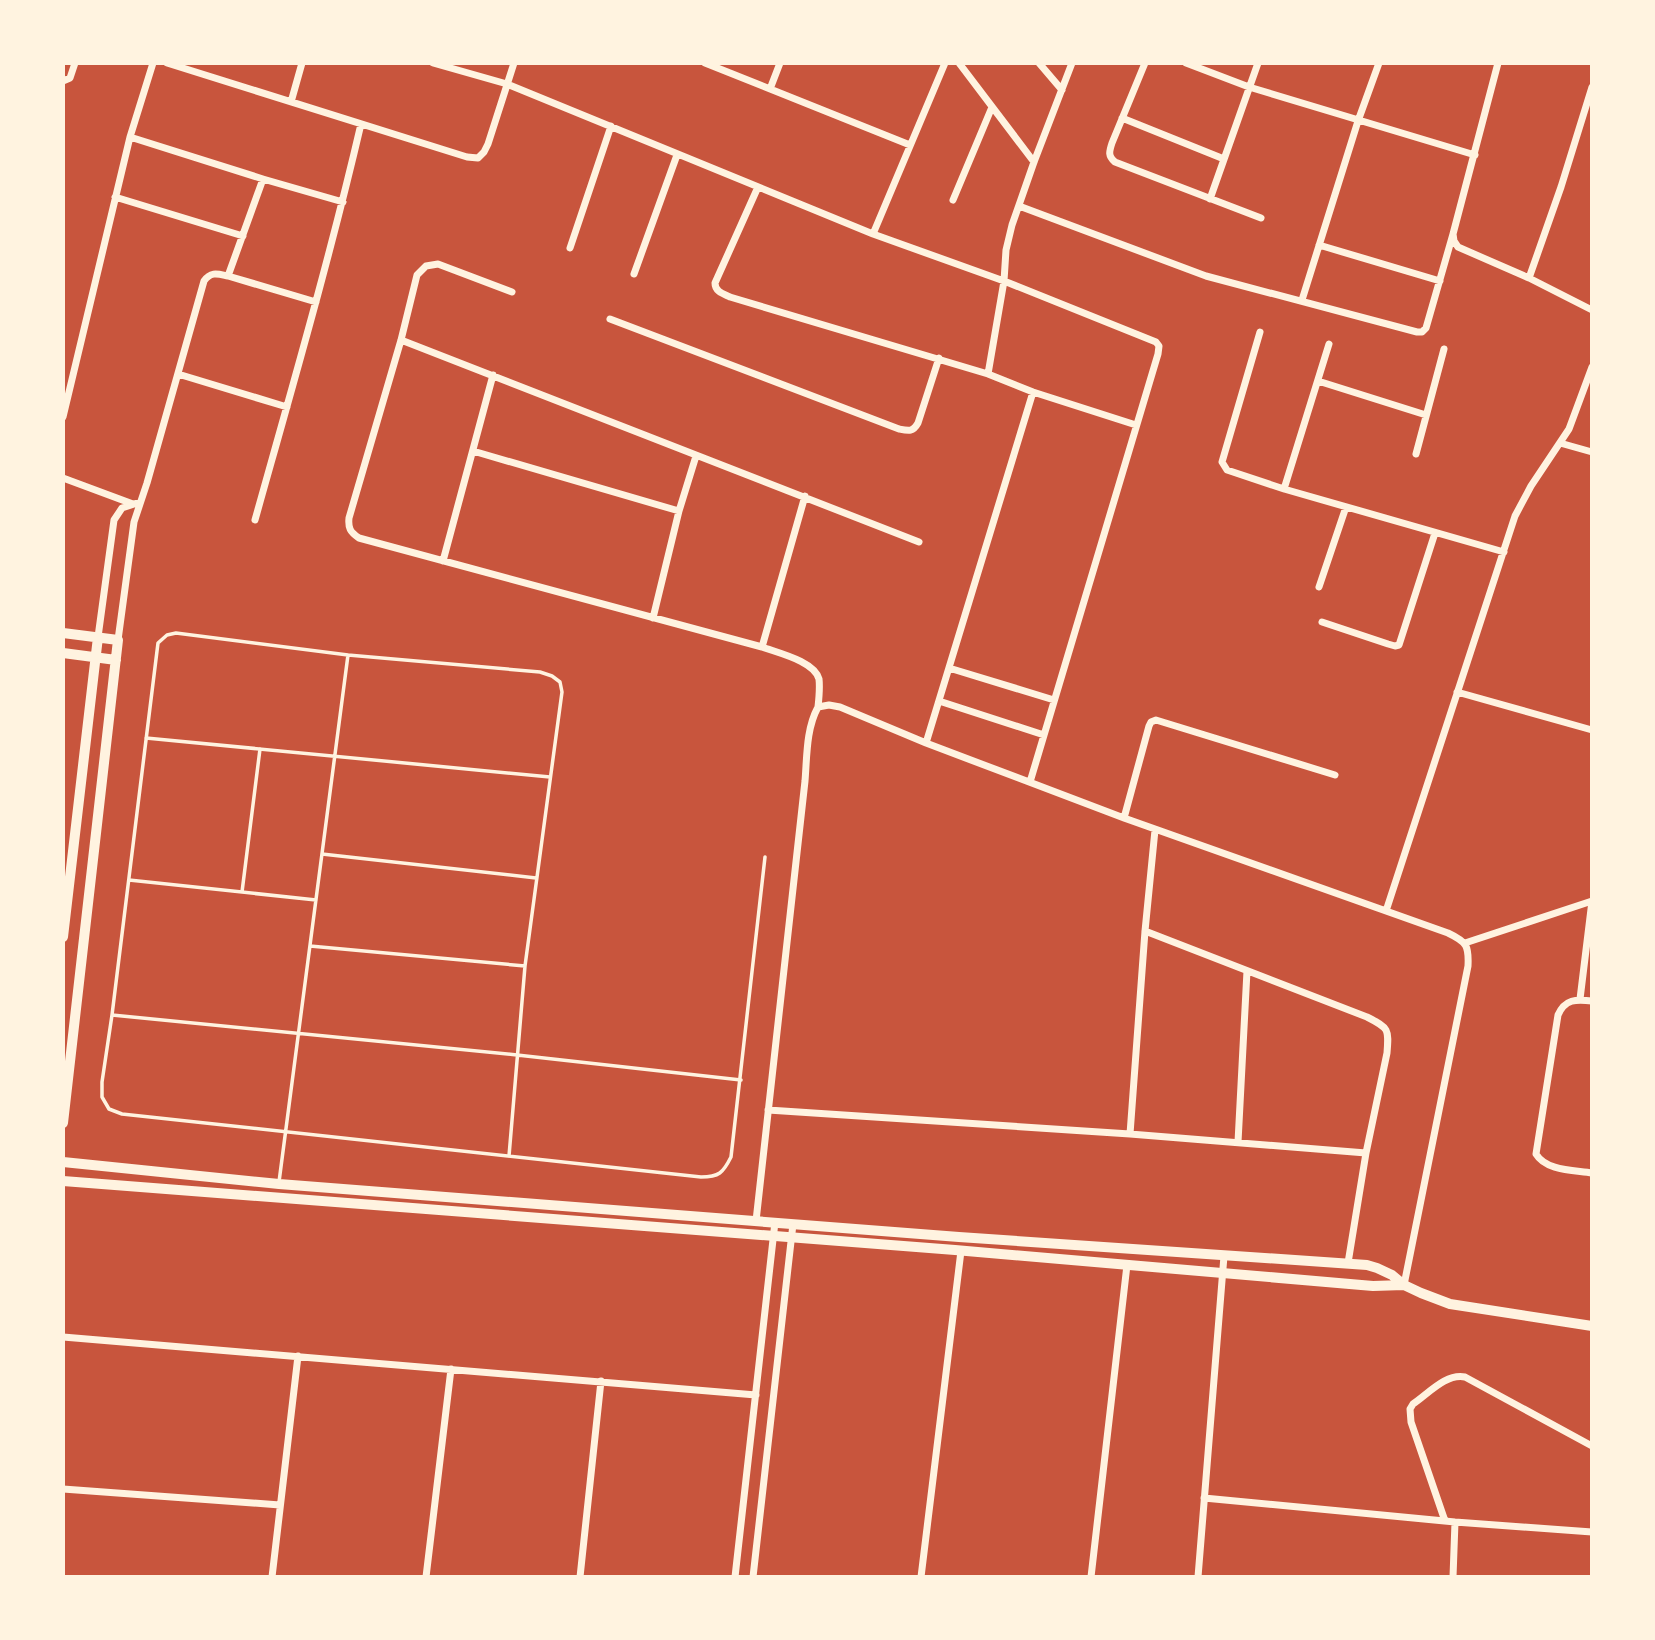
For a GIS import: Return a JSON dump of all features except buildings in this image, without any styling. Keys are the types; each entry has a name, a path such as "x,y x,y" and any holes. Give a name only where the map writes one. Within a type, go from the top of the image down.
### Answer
{"street":[{"path":"63,81 70,78 75,63"},
{"path":"63,417 130,137 153,63"},
{"path":"167,63 467,157 478,158 488,144 514,63"},
{"path":"291,102 302,63"},
{"path":"433,63 507,84 873,234 1004,281 1156,342 1159,346 1158,354 1030,782"},
{"path":"705,63 910,145"},
{"path":"770,89 780,63"},
{"path":"873,234 946,63"},
{"path":"959,63 1034,162"},
{"path":"1040,63 1062,90"},
{"path":"988,374 1004,281 1006,250 1034,162 1072,63"},
{"path":"1145,63 1109,151 1110,157 1115,162 1262,218"},
{"path":"1186,63 1249,87 1475,155"},
{"path":"1210,199 1258,63"},
{"path":"1302,300 1380,63"},
{"path":"1019,206 1206,276 1422,332 1426,328 1440,281 1497,63"},
{"path":"1529,278 1592,87"},
{"path":"953,200 992,107"},
{"path":"1122,118 1224,159"},
{"path":"255,520 343,202 361,124"},
{"path":"570,248 611,126"},
{"path":"130,137 343,202"},
{"path":"635,274 677,155"},
{"path":"228,276 263,179"},
{"path":"758,187 715,284 718,291 730,297 939,358 1136,425"},
{"path":"115,197 243,236"},
{"path":"1453,234 1458,247 1529,278 1592,310"},
{"path":"1320,245 1440,281"},
{"path":"512,292 438,264 426,266 417,275 348,526 351,533 359,538 762,647 802,662 816,672 819,680 818,707 810,730 756,1221"},
{"path":"63,1123 118,640 137,503 204,281 207,276 217,273 316,302"},
{"path":"610,319 909,431 915,429 918,423 939,358"},
{"path":"1260,332 1222,462 1227,470 1504,552"},
{"path":"401,340 919,542"},
{"path":"1284,489 1329,344"},
{"path":"1416,454 1444,349"},
{"path":"1386,911 1521,503 1569,429 1592,367"},
{"path":"178,374 287,407"},
{"path":"443,561 493,375"},
{"path":"1318,381 1426,415"},
{"path":"926,743 1033,392"},
{"path":"1560,443 1592,452"},
{"path":"473,451 679,511"},
{"path":"653,618 679,511 696,456"},
{"path":"63,478 137,503"},
{"path":"762,647 805,496"},
{"path":"63,937 95,657 114,520 122,508 137,503"},
{"path":"1319,587 1346,507"},
{"path":"1322,622 1388,644 1399,645 1435,533"},
{"path":"63,633 118,640"},
{"path":"63,653 116,660"},
{"path":"949,668 1054,700"},
{"path":"1457,692 1592,730"},
{"path":"939,701 1044,734"},
{"path":"818,707 840,707 926,743 1155,830 1448,933 1465,943 1469,953 1468,966 1404,1285"},
{"path":"1124,818 1149,726 1156,720 1335,775"},
{"path":"1130,1134 1155,830"},
{"path":"1465,943 1592,901 1580,999"},
{"path":"1146,932 1383,1025 1389,1037 1387,1054 1366,1153 1348,1264"},
{"path":"1238,1142 1247,971"},
{"path":"1592,1001 1567,1001 1558,1015 1536,1154 1540,1161 1549,1166 1592,1173"},
{"path":"768,1110 1366,1153"},
{"path":"63,1162 279,1184 1348,1264 1377,1268 1404,1285 1450,1304 1592,1326"},
{"path":"63,1181 1373,1286 1404,1285"},
{"path":"735,1577 775,1222"},
{"path":"753,1577 793,1224"},
{"path":"921,1577 961,1251"},
{"path":"1198,1577 1224,1256"},
{"path":"1091,1577 1127,1265"},
{"path":"63,1337 756,1395"},
{"path":"272,1577 298,1356"},
{"path":"426,1577 451,1369"},
{"path":"1444,1521 1411,1422 1410,1409 1448,1379 1465,1377 1592,1446"},
{"path":"580,1577 601,1381"},
{"path":"63,1489 280,1505"},
{"path":"1204,1498 1592,1532"},
{"path":"1453,1577 1455,1522"}],"lane":[{"path":"509,1156 525,966 562,692 560,682 540,672 348,655 176,633 167,635 158,643 113,1015 102,1082 102,1097 109,1109 122,1114 687,1176 714,1177 725,1170 731,1157 765,857"},
{"path":"279,1184 348,655"},
{"path":"146,738 550,777"},
{"path":"242,892 260,749"},
{"path":"322,854 536,878"},
{"path":"129,880 316,900"},
{"path":"310,946 525,966"},
{"path":"113,1015 741,1080"}]}
